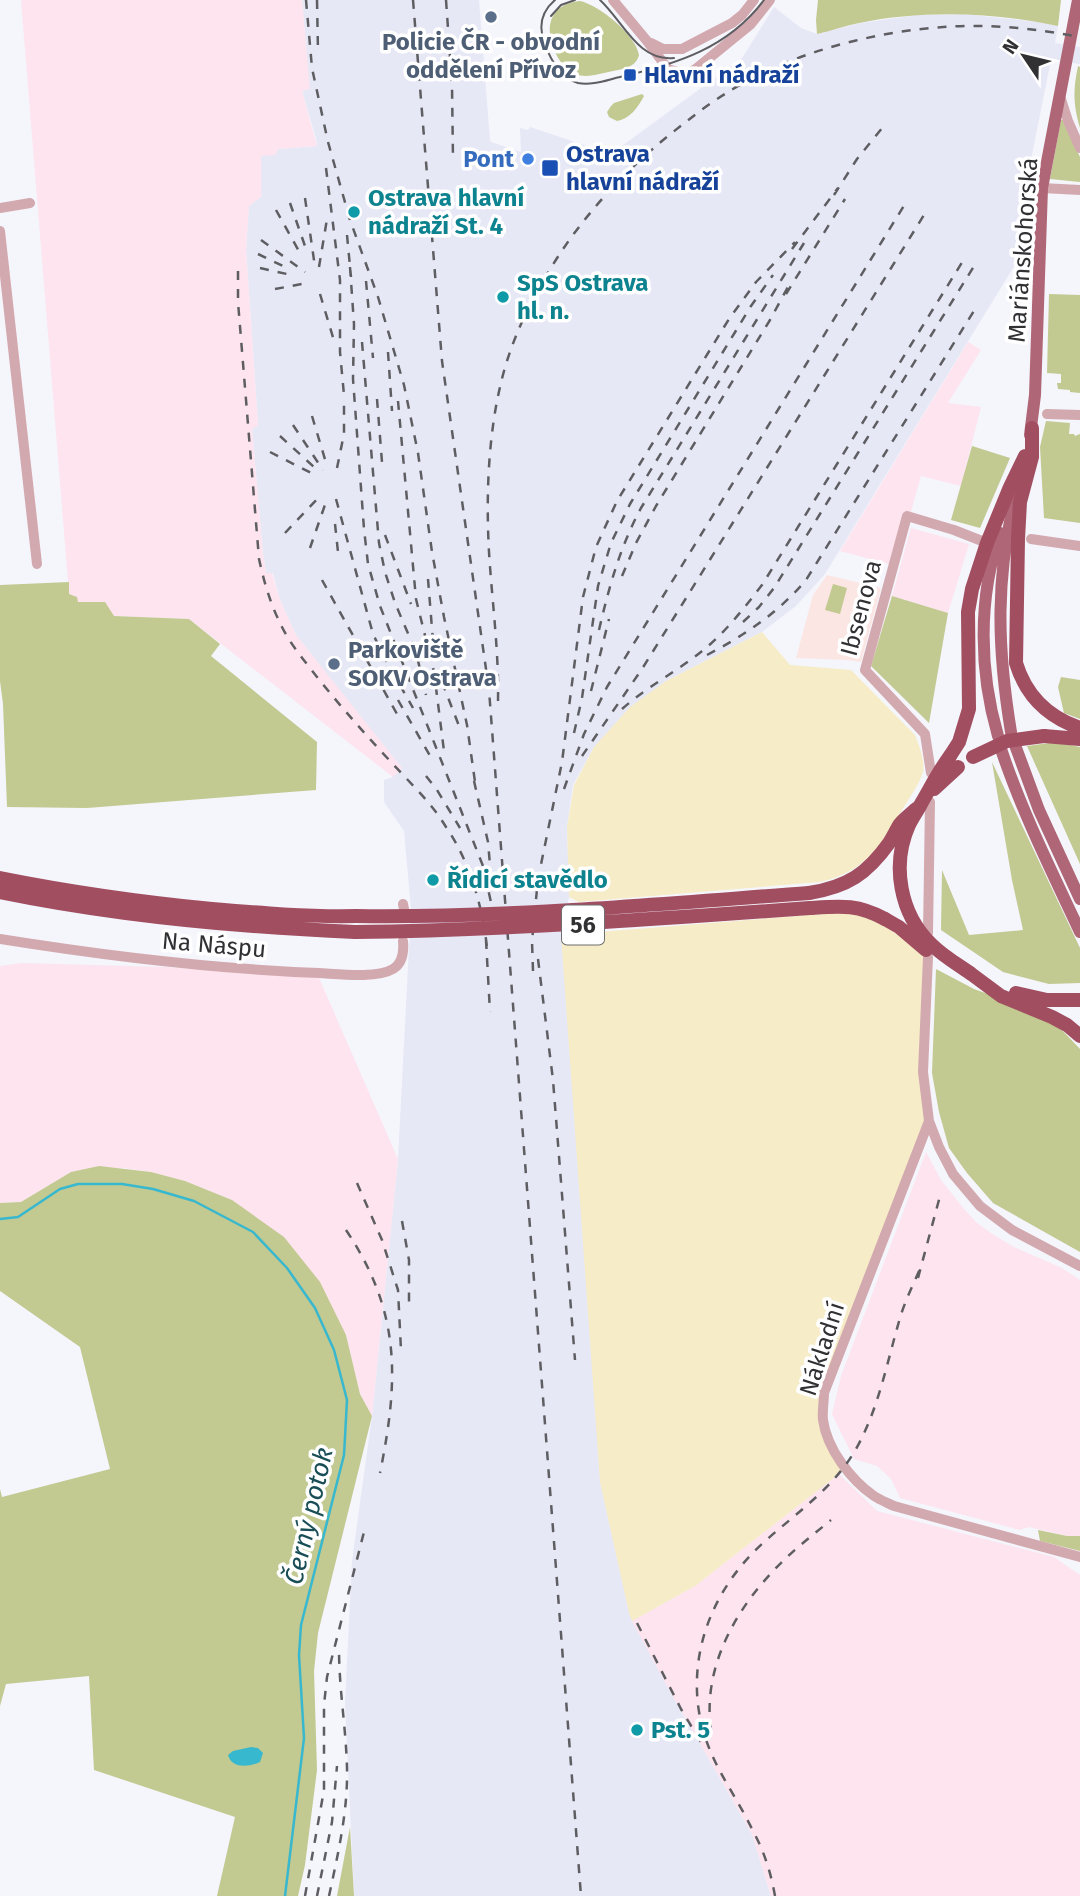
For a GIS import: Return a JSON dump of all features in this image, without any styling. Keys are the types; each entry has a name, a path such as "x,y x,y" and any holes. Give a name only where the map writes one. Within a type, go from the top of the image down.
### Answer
{"highway":[{"path":"1032,428 1032,457 1020,502 1016,663 1023,682 1037,701 1059,719 1080,729"},
{"path":"954,762 970,709 968,612 972,589 1010,487 1025,460"},
{"name":"56","path":"970,973 940,952 922,934 904,899 899,874 901,849 909,826 954,762 973,757 1007,741 1044,736 1080,738"},
{"name":"56","path":"0,878 192,907 284,915 431,917 588,910 809,893 846,884 863,872 877,858 901,823 926,803"},
{"name":"56","path":"0,891 93,908 190,920 355,932 574,925 849,907 869,910 899,927 935,957 1020,995 1047,1000 1077,1000"},
{"path":"970,973 1001,996 1059,1021 1080,1036"}],"main road":[{"name":"Mariánskohorská","path":"1077,0 1042,188 1032,428 1025,460 998,537 984,616 986,685 1006,741 1080,899"},
{"name":"Mariánskohorská","path":"1006,741 1013,784 1080,932"}],"street":[{"path":"613,0 668,69 688,74 751,24 770,0"},
{"path":"647,41 663,49 682,49 732,23 754,0"},
{"path":"1060,96 1080,148"},
{"path":"1042,188 1080,190"},
{"path":"0,208 30,203"},
{"path":"0,232 37,564"},
{"path":"1047,414 1080,415"},
{"name":"Ibsenova","path":"931,772 925,734 865,670 908,516 987,543"},
{"path":"1031,539 1080,546"},
{"path":"926,803 928,933"},
{"name":"Na Náspu","path":"0,939 80,952 192,965 359,974 392,970 404,953 403,941"},
{"name":"Nákladní","path":"928,957 923,1072 929,1121 939,1147 953,1174 980,1206 1012,1230 1080,1266"},
{"name":"Nákladní","path":"929,1121 824,1393 822,1419 827,1435 842,1464 858,1482 874,1496 894,1506 1080,1558"}],"shaded area":[{"path":"21,0 302,0 310,89 302,91 317,146 278,149 275,155 261,156 261,197 249,206 246,249 258,425 252,429 263,554 266,573 272,573 280,600 296,635 402,768 393,777 189,619 114,616 78,602 69,594"},
{"path":"302,0 479,0 490,140 521,152 520,128 528,130 530,127 611,154 742,58 774,7 801,28 817,34 860,23 918,15 964,14 1058,26 1055,43 1080,47 1080,64 1051,60 1032,155 1021,255 825,574 796,606 762,632 666,681 594,747 573,785 567,827 569,897 561,935 667,1686 752,1834 771,1896 354,1896 345,1702 352,1561 372,1416 398,1159 411,909 404,831 384,802 384,780 393,777 343,695 296,635 280,600 273,573 266,573 263,554 252,429 258,424 246,249 249,206 261,197 261,156 278,149 317,146 302,91 309,88"},
{"path":"968,342 981,350 948,403 981,407 961,486 921,476 896,566 840,551"},
{"path":"911,528 969,544 948,613 892,596"},
{"path":"827,575 881,588 861,662 796,658 813,595"},
{"path":"21,963 166,967 319,978 398,1159 372,1416 360,1394 346,1335 232,1200 185,1181 123,1168 71,1172 21,1202 0,1203 0,966"},
{"path":"926,1152 941,1180 977,1223 1014,1247 1062,1268 1080,1280 1080,1536 1067,1536 1029,1527 1020,1530 900,1498 891,1479 877,1466 854,1459 832,1414 841,1376"},
{"path":"839,1474 877,1511 1054,1557 1080,1575 1080,1896 771,1896 752,1834 632,1621 695,1586"}],"green space":[{"path":"818,0 1061,0 1058,26 984,15 958,14 883,19 817,34"},
{"path":"580,1 597,8 624,30 639,55 632,65 585,76 572,73 564,66 552,45 550,27 555,13 561,7"},
{"path":"1078,66 1080,67 1080,128 1074,97"},
{"path":"642,94 644,96 639,104 626,118 617,121 609,117 607,112 614,103"},
{"path":"1061,120 1080,157 1080,182 1050,179"},
{"path":"1049,294 1080,295 1080,393 1058,389 1057,383 1061,383 1061,374 1047,373"},
{"path":"1046,421 1070,423 1069,434 1080,434 1080,523 1044,518 1040,447"},
{"path":"972,446 1010,458 980,528 951,520"},
{"path":"69,582 69,594 77,597 78,602 105,602 114,616 189,619 220,644 211,656 317,742 316,790 87,808 7,807 0,681 0,585"},
{"path":"833,584 847,588 840,614 825,610"},
{"path":"892,596 948,613 929,723 871,666"},
{"path":"1061,677 1080,680 1080,719 1064,713 1058,687"},
{"path":"1057,742 1080,747 1080,864 1027,746"},
{"path":"992,762 1080,948 1080,983 1049,984 1003,972 941,930 942,870 969,935 1023,930"},
{"path":"936,969 974,989 1013,1003 1061,1029 1080,1049 1080,1252 993,1203 949,1148 932,1073"},
{"path":"99,1166 151,1172 185,1181 232,1200 284,1237 320,1282 346,1335 360,1394 372,1416 318,1633 314,1671 317,1770 305,1865 298,1896 217,1896 235,1817 94,1770 89,1676 6,1684 0,1706 0,1489 2,1497 110,1469 80,1347 0,1291 0,1203 21,1202 71,1172"},
{"path":"1038,1530 1080,1536 1080,1551 1040,1541"},
{"path":"350,1827 354,1896 337,1896"}],"sand":[{"path":"762,632 790,665 851,670 915,735 920,748 923,772 914,791 878,846 860,865 849,872 820,882 579,902 569,897 567,827 574,785 594,747 630,707 666,681"},
{"path":"834,913 856,914 877,920 928,957 923,1072 929,1121 824,1393 822,1419 844,1466 839,1474 695,1586 632,1621 600,1482 561,935"}],"water":[{"path":"258,1748 263,1753 260,1762 241,1766 230,1760 228,1755 233,1751"}],"waterway":[{"name":"Černý potok","path":"0,1219 18,1217 60,1189 78,1184 122,1184 153,1189 194,1201 253,1232 287,1268 315,1308 334,1350 347,1400 344,1455 301,1625 299,1655 304,1738 285,1896"}],"tram line":[{"path":"555,0 544,13 542,20 542,35 547,50 565,76 578,83 588,84 661,66 700,52 734,30 750,17 764,0"},
{"path":"551,16 561,5 575,0"},
{"path":"600,0 641,47 661,58 674,58"}],"railway":[{"path":"306,0 312,68 328,142 350,220 378,297 404,385 418,453 444,617 467,725 476,789"},
{"path":"317,0 318,52"},
{"path":"413,0 442,361 489,690 581,1896"},
{"path":"446,0 452,85 453,159"},
{"path":"498,701 488,511 490,448 496,407 505,367 528,309 570,239 595,207 651,151 708,105 753,78 816,52 884,35 952,26 1009,27 1080,37"},
{"path":"834,195 857,159 883,127"},
{"path":"326,168 340,280 340,352 344,395"},
{"path":"792,249 838,188"},
{"path":"305,198 315,267"},
{"path":"786,294 845,199"},
{"path":"290,203 305,246"},
{"path":"564,789 584,734 607,687 905,204"},
{"path":"276,210 300,253"},
{"path":"582,756 642,669 924,215"},
{"path":"319,267 327,219"},
{"path":"347,235 351,277"},
{"path":"261,240 305,272"},
{"path":"533,971 532,941 538,879 562,762 583,597 596,547 617,501 729,319 756,282 795,242"},
{"path":"599,630 616,568 641,508 804,243"},
{"path":"258,254 287,268"},
{"path":"622,709 707,647 743,610 762,585 966,256"},
{"path":"743,622 774,588 976,263"},
{"path":"350,267 354,324 353,379 368,564 380,606 483,866 494,916"},
{"path":"260,268 287,274"},
{"path":"238,271 238,302 259,559 271,601 285,632 302,658 353,720 427,801 454,840 474,884 487,947"},
{"path":"574,733 582,698 598,586 611,543 630,504 751,306 773,275"},
{"path":"366,281 373,358"},
{"path":"275,289 302,284"},
{"path":"622,576 656,506 789,285"},
{"path":"320,294 335,344"},
{"path":"707,655 760,622 784,603 806,580 977,306"},
{"path":"362,342 379,543 395,603 416,652 426,695"},
{"path":"388,352 392,411"},
{"path":"377,399 382,462"},
{"path":"398,401 416,599 434,672 444,751"},
{"path":"337,468 344,434 344,403"},
{"path":"312,416 327,466"},
{"path":"293,425 323,470"},
{"path":"280,436 314,467"},
{"path":"270,452 317,476"},
{"path":"285,533 321,495"},
{"path":"310,548 327,499"},
{"path":"336,499 373,634 413,708"},
{"path":"335,524 338,552"},
{"path":"385,535 411,604"},
{"path":"428,579 433,641"},
{"path":"322,580 397,714"},
{"path":"591,691 609,619"},
{"path":"442,682 461,731"},
{"path":"398,700 433,761"},
{"path":"426,776 460,828"},
{"path":"474,781 488,842 490,865"},
{"path":"486,940 490,1012"},
{"path":"538,959 553,1080 575,1360"},
{"path":"357,1183 382,1240 398,1290 401,1350"},
{"path":"918,1278 940,1196"},
{"path":"402,1221 409,1260 409,1308"},
{"path":"346,1230 377,1289 391,1347 390,1407 380,1473"},
{"path":"775,1896 761,1846 720,1771 701,1724 697,1682 703,1638 720,1596 732,1577 763,1543 825,1488 856,1449 877,1401 902,1312 920,1269"},
{"path":"711,1730 712,1683 726,1638 737,1618 782,1562 831,1520"},
{"path":"305,1896 324,1790 324,1705 327,1677 365,1528"},
{"path":"637,1623 702,1744"},
{"path":"329,1896 342,1832 347,1784 339,1649"},
{"path":"317,1896 332,1822 337,1766"}],"place":[{"name":"Policie ČR - obvodní oddělení Přívoz","path":"491,17"},
{"name":"Hlavní nádraží","path":"630,75"},
{"name":"Pont","path":"528,159"},
{"name":"Ostrava hlavní nádraží","path":"550,168"},
{"name":"Ostrava hlavní nádraží St. 4","path":"354,212"},
{"name":"SpS Ostrava hl. n.","path":"503,297"},
{"name":"Parkoviště SOKV Ostrava","path":"334,664"},
{"name":"Řídicí stavědlo","path":"433,880"},
{"name":"Pst. 5","path":"637,1730"}]}
